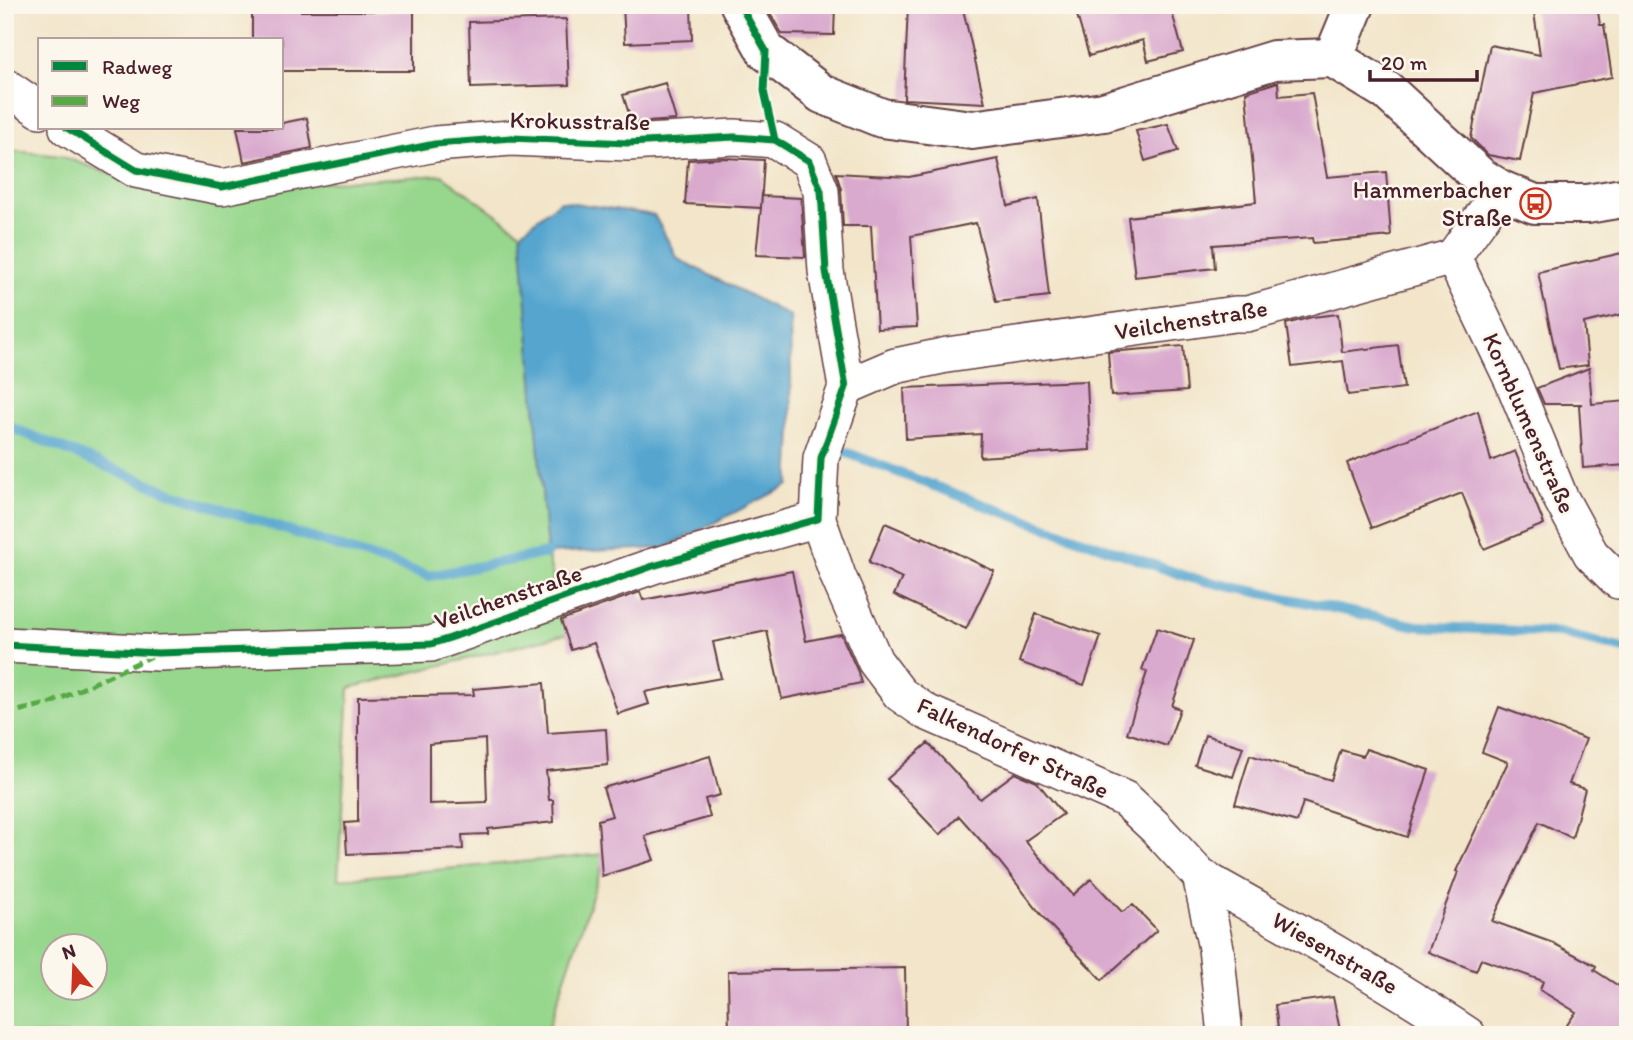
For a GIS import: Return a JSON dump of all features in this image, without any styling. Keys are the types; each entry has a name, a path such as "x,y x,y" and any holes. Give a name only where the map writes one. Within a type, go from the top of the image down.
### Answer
{"main road":[{"path":"740,5 766,51 822,94 882,118 971,130 1104,112 1274,60 1333,58 1387,91 1480,177 1501,190 1535,204 1587,204 1628,197"},
{"path":"1333,58 1355,5"}],"street":[{"path":"5,86 38,109"},
{"name":"Krokusstraße","path":"70,130 136,170 222,187 445,143 511,138 628,143 734,137 775,140"},
{"name":"Falkendorfer Straße","path":"775,140 809,160 821,191 826,271 846,387 821,458 818,519 838,576 875,661 900,694 926,712 1125,799 1200,876"},
{"path":"1453,257 1501,190"},
{"name":"Veilchenstraße","path":"846,387 895,366 947,355 1247,314 1453,257"},
{"name":"Kornblumenstraße","path":"1453,257 1513,382 1560,497 1591,554 1618,581"},
{"name":"Veilchenstraße","path":"5,645 158,653 431,644 653,566 818,519"},
{"path":"1200,876 1216,948 1225,1035"},
{"name":"Wiesenstraße","path":"1200,876 1329,949 1468,1035"}],"green space":[{"path":"5,150 61,156 160,192 442,175 521,232 547,553 567,634 349,688 338,879 606,854 546,1035 5,1035"}],"water":[{"path":"560,201 654,215 678,259 790,316 792,432 789,485 664,548 547,553 521,232"}],"building":[{"path":"252,5 300,5 301,11 414,11 414,71 284,71 284,38 252,38"},
{"path":"623,5 691,5 692,40 625,43"},
{"path":"765,5 835,5 834,35 782,34"},
{"path":"908,5 962,5 985,103 904,99"},
{"path":"1074,5 1170,5 1183,52 1148,61 1143,40 1089,56"},
{"path":"1533,5 1597,5 1600,25 1604,25 1612,77 1534,93 1520,161 1488,155 1471,138 1490,45 1540,55"},
{"path":"566,19 569,85 471,88 469,22"},
{"path":"1278,82 1279,96 1312,93 1327,177 1386,172 1391,236 1313,243 1312,238 1213,245 1215,268 1135,277 1128,217 1256,202 1246,92"},
{"path":"665,83 676,120 632,123 623,95"},
{"path":"307,118 312,148 244,162 237,130 284,130 284,123"},
{"path":"1168,124 1178,151 1145,161 1136,131"},
{"path":"998,159 1008,206 1038,199 1049,296 996,302 976,223 911,236 917,327 877,329 871,226 843,226 841,189 836,173 909,177"},
{"path":"688,160 764,160 761,207 762,196 801,198 805,257 756,255 761,208 685,204"},
{"path":"1622,253 1628,276 1628,313 1584,323 1588,365 1559,369 1538,272"},
{"path":"1338,314 1342,352 1398,345 1404,388 1348,395 1343,361 1292,367 1286,324"},
{"path":"1183,346 1187,391 1111,396 1108,352"},
{"path":"1589,368 1592,404 1628,401 1628,465 1583,468 1579,405 1582,404 1544,404 1537,388"},
{"path":"1087,381 1090,450 980,457 981,434 906,439 904,388"},
{"path":"1478,411 1491,461 1515,451 1544,524 1484,549 1462,493 1372,528 1347,463"},
{"path":"885,523 922,539 923,537 994,571 966,629 894,595 902,578 869,562"},
{"path":"792,571 806,641 841,634 861,683 782,699 767,631 713,642 721,678 645,692 649,704 618,714 594,643 571,650 561,620 640,592 643,600"},
{"path":"1036,614 1101,636 1084,685 1019,662"},
{"path":"1157,628 1194,640 1172,706 1180,709 1167,746 1127,733 1147,672 1142,670"},
{"path":"544,683 548,733 606,729 608,765 546,771 549,800 553,800 554,822 488,829 488,834 462,835 463,849 347,854 345,823 358,822 358,697 474,695 473,689","holes":["485,739 487,802 429,804 429,744"]},
{"path":"1499,707 1586,739 1569,784 1585,789 1572,838 1539,822 1492,921 1553,943 1596,966 1594,970 1628,992 1628,1035 1560,1035 1576,1012 1540,990 1543,981 1481,959 1476,971 1428,952 1458,872 1456,871 1508,762 1482,752"},
{"path":"1205,735 1243,747 1233,777 1195,765"},
{"path":"928,743 980,799 1015,773 1037,782 1063,814 1025,841 1073,895 1091,879 1122,912 1133,905 1157,930 1102,980 1047,922 959,816 940,835 887,779"},
{"path":"1366,749 1429,770 1407,837 1303,802 1297,822 1235,804 1250,755 1331,780 1341,750 1363,756"},
{"path":"710,756 720,795 705,799 710,817 645,836 654,860 602,876 598,820 612,816 603,788"},
{"path":"905,968 906,1035 729,1035 728,971"},
{"path":"1333,997 1341,1035 1279,1035 1275,1005"}],"waterway":[{"path":"5,425 169,492 429,576 547,553"},
{"path":"845,452 992,508 1191,578 1417,626 1559,633 1628,650"}],"marked path":[{"path":"5,714 51,703 152,656"}],"cycle path":[{"path":"740,5 766,51 764,91 775,140"},
{"path":"5,645 158,653 431,644 653,566 818,519 821,458 846,387 826,271 821,191 809,161 775,140 734,137 628,143 511,138 435,144 222,187 136,170 70,130"}],"place":[{"name":"Hammerbacher Straße","path":"1535,204"}]}
